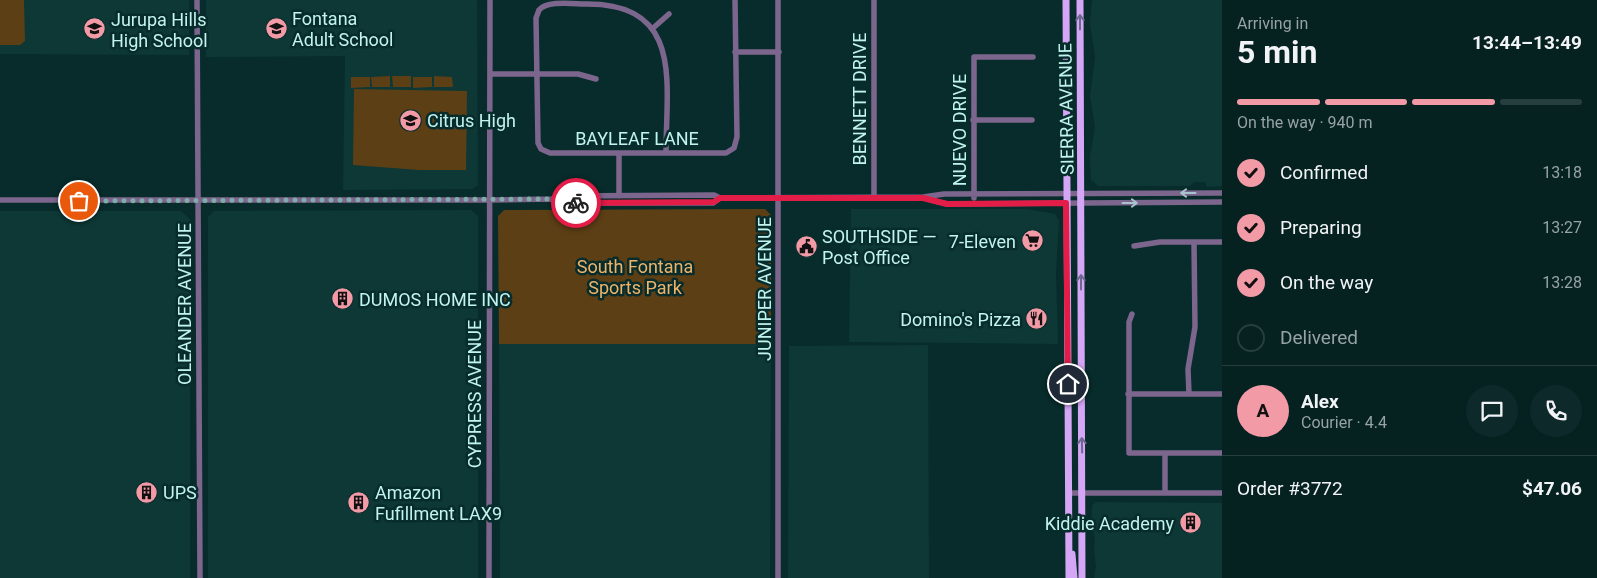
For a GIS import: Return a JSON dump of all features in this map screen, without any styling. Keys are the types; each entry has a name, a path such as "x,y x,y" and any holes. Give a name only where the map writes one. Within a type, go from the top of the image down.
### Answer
{"main road":[{"name":"SIERRA AVENUE","path":"1066,0 1069,578"},
{"name":"SIERRA AVENUE","path":"1080,0 1082,578"},
{"path":"1069,544 1074,559 1074,578"}],"street":[{"name":"OLEANDER AVENUE","path":"197,0 200,202 200,578"},
{"name":"CYPRESS AVENUE","path":"489,578 490,0"},
{"path":"735,0 735,52 778,52"},
{"name":"JUNIPER AVENUE","path":"778,0 778,578"},
{"name":"BENNETT DRIVE","path":"874,0 874,197"},
{"path":"536,74 536,18 541,6 590,2 626,8 640,16 652,29 660,42 666,60 666,153"},
{"path":"652,29 669,14"},
{"name":"BAYLEAF LANE","path":"536,74 538,143 540,149 550,153 726,153 734,148 736,138 735,52"},
{"name":"NUEVO DRIVE","path":"974,203 974,57 1034,57"},
{"path":"490,74 586,75 596,79"},
{"path":"973,120 1032,120"},
{"path":"619,153 619,196"},
{"path":"0,200 200,202 491,200 552,199 562,196 714,195 720,198 923,198 944,194 1222,193"},
{"path":"552,199 560,203 572,203 714,202 720,198"},
{"path":"923,198 947,204 1222,202"},
{"path":"1134,246 1154,242 1222,242"},
{"path":"1188,394 1188,369 1194,327 1194,242"},
{"path":"1132,314 1129,322 1129,453 1222,453"},
{"path":"1128,394 1222,394"},
{"path":"1164,453 1165,493"},
{"path":"1069,493 1222,493"}],"shaded area":[{"name":"Jurupa Hills High School","path":"0,0 189,0 189,55 0,54"},
{"name":"Citrus High","path":"206,0 477,0 478,185 473,189 343,190 345,56 206,57"},
{"path":"1092,0 1222,0 1222,186 1207,187 1205,182 1194,182 1190,186 1098,186 1091,180 1090,157 1095,126 1090,96 1095,57 1090,24"},
{"path":"851,209 1027,209 1055,214 1059,221 1056,273 1058,344 849,342"},
{"path":"471,210 478,216 478,578 208,578 208,217 214,211"},
{"path":"0,211 181,211 190,219 190,578 0,578"},
{"path":"499,344 771,344 770,578 500,578"},
{"path":"928,345 929,578 788,578 789,346"},
{"path":"1096,502 1222,503 1222,578 1094,578 1096,567 1095,538 1091,525 1092,506"}],"green space":[{"path":"0,0 24,0 25,41 20,45 0,45"},
{"path":"390,76 390,87 372,87 371,77"},
{"path":"392,76 411,76 411,87 393,87"},
{"path":"434,76 452,77 453,87 434,87"},
{"path":"351,77 370,77 370,87 351,88"},
{"path":"413,77 432,77 432,87 413,88"},
{"path":"354,89 467,91 466,170 419,170 353,165"},
{"name":"South Fontana Sports Park","path":"765,209 771,215 771,344 499,344 498,216 504,210"}],"way so far":[{"path":"79,201 208,202 552,199 560,203 576,203"}],"place":[{"name":"Fontana Adult School","path":"276,28"},
{"name":"Jurupa Hills High School","path":"95,29"},
{"name":"Citrus High","path":"411,120"},
{"name":"7-Eleven","path":"1032,241"},
{"name":"SOUTHSIDE — Post Office","path":"806,246"},
{"name":"DUMOS HOME INC","path":"343,299"},
{"name":"Domino's Pizza","path":"1037,319"},
{"name":"UPS","path":"147,492"},
{"name":"Amazon Fufillment LAX9","path":"359,502"},
{"name":"Kiddie Academy","path":"1190,523"}],"route":[{"path":"576,203 714,202 720,198 858,197 923,198 947,204 1066,203 1068,384"}]}
